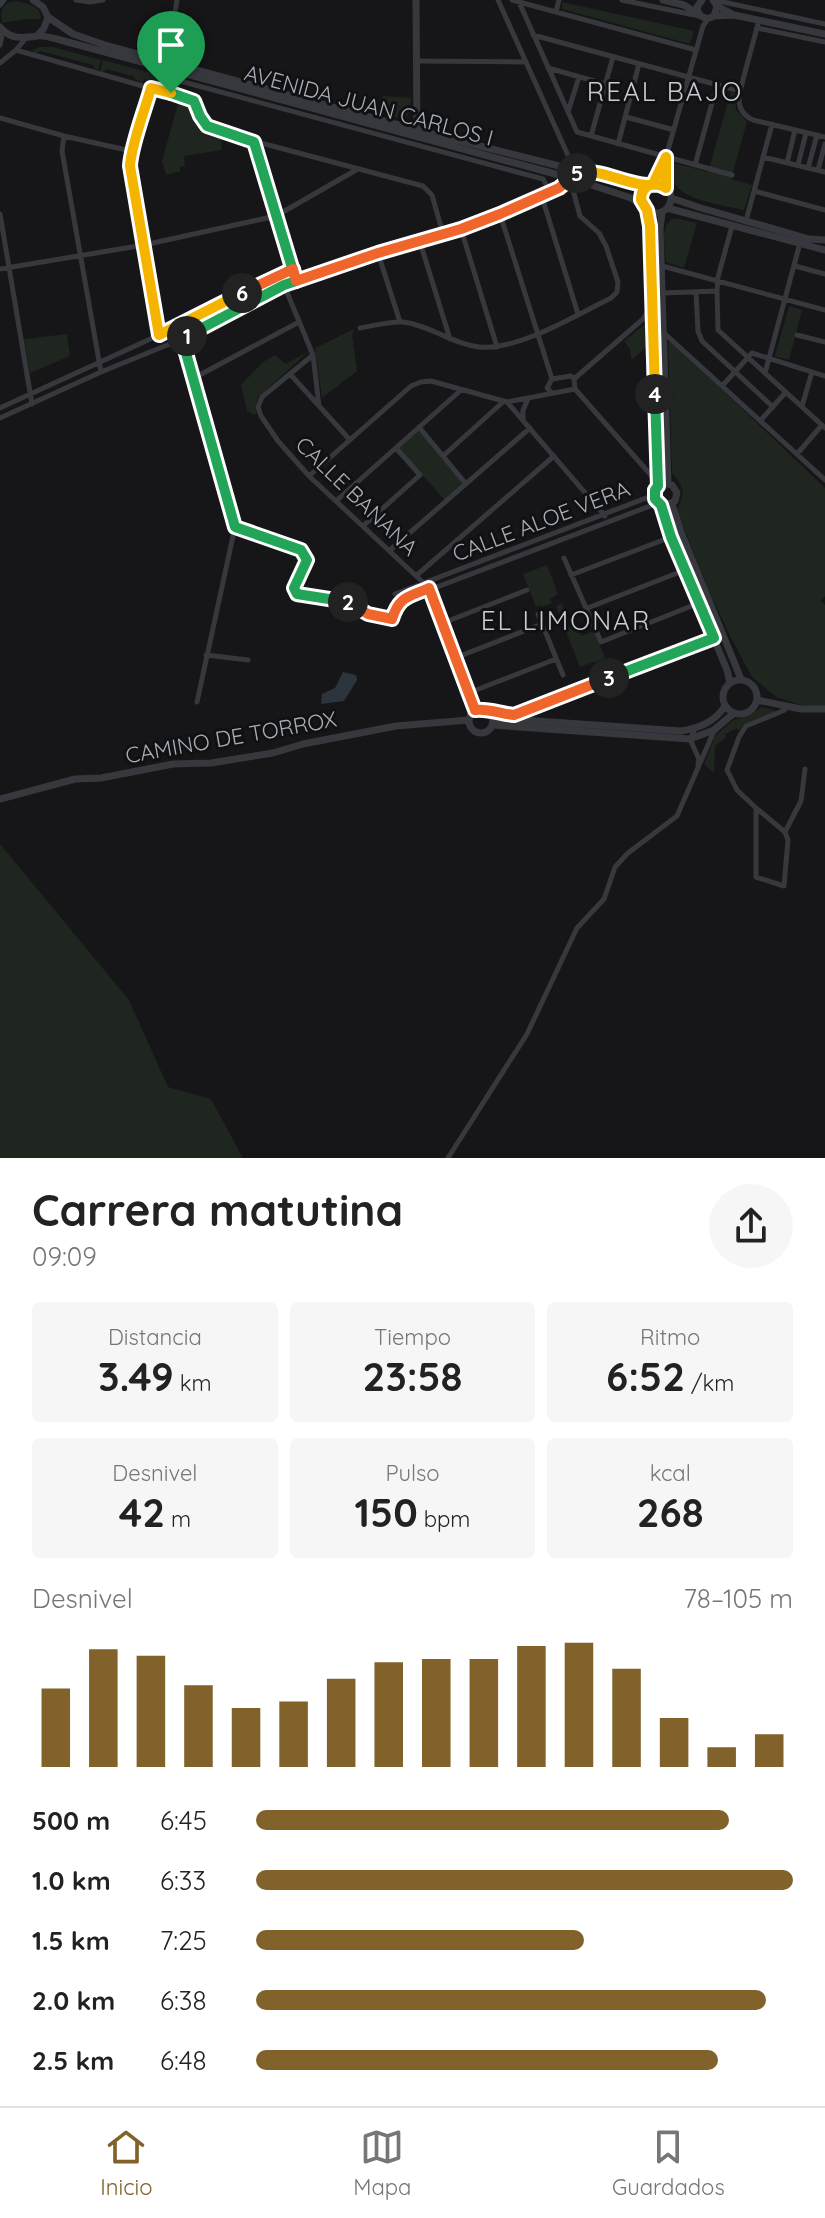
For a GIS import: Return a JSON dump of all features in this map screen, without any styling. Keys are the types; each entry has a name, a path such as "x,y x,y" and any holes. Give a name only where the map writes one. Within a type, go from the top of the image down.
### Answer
{"street":[{"path":"76,0 103,0"},
{"path":"167,61 177,0"},
{"path":"416,0 417,130"},
{"path":"498,0 571,162 579,167"},
{"path":"512,0 696,50"},
{"path":"556,12 559,0"},
{"path":"622,0 705,16 734,15"},
{"path":"663,0 684,5 705,16"},
{"path":"701,0 697,7 705,16"},
{"path":"684,5 701,0"},
{"path":"0,45 2,29 19,38 37,36 48,17 41,2"},
{"path":"519,2 577,132 732,175"},
{"path":"715,2 705,16 666,157 641,195 650,226 658,501 730,683"},
{"path":"715,2 734,15 758,24 825,42"},
{"path":"715,2 825,24"},
{"name":"AVENIDA JUAN CARLOS I","path":"48,17 73,34 108,46 417,130 567,168 579,167 651,184"},
{"path":"758,24 825,34"},
{"path":"758,24 740,91 741,111 746,117 825,137"},
{"path":"532,35 740,91"},
{"name":"AVENIDA JUAN CARLOS I","path":"37,36 77,44 555,174 631,198 644,208"},
{"path":"0,63 26,38"},
{"path":"16,50 194,101 207,126 254,142 423,186 432,195 443,234"},
{"path":"591,136 613,57"},
{"path":"417,61 525,62"},
{"path":"618,144 639,64"},
{"path":"547,68 605,84"},
{"path":"568,113 579,77"},
{"path":"171,93 180,81 543,179 555,190"},
{"path":"695,165 717,85"},
{"path":"151,88 131,151 130,166 159,335"},
{"path":"405,126 416,108"},
{"path":"626,117 674,130"},
{"path":"0,118 131,151"},
{"path":"746,221 772,124"},
{"path":"787,163 795,130"},
{"path":"798,165 806,133"},
{"path":"808,168 817,135"},
{"path":"64,136 62,151 101,372"},
{"path":"254,142 296,281"},
{"path":"763,157 822,171 825,144"},
{"path":"666,157 666,188 671,198 809,239 825,239"},
{"path":"0,269 144,245 276,216 357,169"},
{"path":"360,328 400,322 421,326 478,347 497,347 539,334 611,298 617,292 618,282 599,233 580,216 574,182 578,172 610,175"},
{"path":"555,174 555,190"},
{"path":"0,418 182,339 284,285 461,229 574,182"},
{"path":"651,184 666,188"},
{"path":"754,191 825,210"},
{"path":"542,196 578,314"},
{"path":"668,483 660,229 671,198"},
{"path":"644,208 654,213 665,210 732,224 825,250"},
{"path":"0,214 32,404"},
{"path":"500,214 539,334 552,379 547,388 552,393"},
{"path":"732,224 717,291 718,330 824,427 797,454"},
{"path":"461,229 497,347"},
{"path":"420,242 450,339"},
{"path":"765,373 800,243"},
{"path":"378,253 400,322"},
{"path":"662,266 825,310"},
{"path":"795,266 825,274"},
{"path":"0,408 293,269"},
{"path":"284,285 313,355 319,406"},
{"path":"663,293 717,291"},
{"path":"696,292 698,331 702,341 773,407"},
{"path":"574,379 643,319 652,305"},
{"path":"643,319 653,322"},
{"path":"194,378 299,322"},
{"path":"664,333 825,480"},
{"path":"797,335 825,342"},
{"path":"182,339 235,527 197,702"},
{"path":"722,386 752,353 825,376"},
{"name":"CALLE BANANA","path":"313,355 262,397 258,407 261,416 309,476 427,586 475,710"},
{"path":"802,406 812,372"},
{"path":"290,374 350,440"},
{"path":"552,379 571,376 574,379"},
{"path":"574,379 575,389 658,484"},
{"path":"309,476 411,386 421,382 431,381 505,401 575,389"},
{"path":"336,501 462,389"},
{"path":"760,421 786,392"},
{"path":"523,421 523,410 529,398"},
{"path":"505,401 609,520"},
{"path":"443,456 505,401"},
{"path":"419,427 466,484"},
{"path":"390,550 530,428"},
{"path":"363,526 420,475 396,448"},
{"path":"417,575 554,456"},
{"path":"643,466 653,467 657,462"},
{"path":"658,484 672,485 677,493 672,504"},
{"path":"658,501 672,504"},
{"name":"CALLE ALOE VERA","path":"235,527 301,550 307,560 294,588 297,594 350,603 368,614 392,619 400,601 427,586 603,515 658,501"},
{"name":"CALLE ALOE VERA","path":"395,594 427,586 658,501"},
{"path":"672,504 741,679"},
{"path":"571,575 671,537"},
{"path":"564,558 601,642 699,603"},
{"path":"585,609 685,570"},
{"path":"443,623 527,590"},
{"path":"538,614 563,675"},
{"path":"455,658 542,624"},
{"path":"491,718 514,715 714,638"},
{"path":"206,655 248,660"},
{"path":"476,690 556,659"},
{"path":"741,679 747,680 755,688 757,700 746,713 734,713 725,706 723,694 730,683 741,679"},
{"path":"757,700 801,709 825,709"},
{"path":"491,718 681,731 695,729 719,715 725,706"},
{"path":"756,808 756,877 784,886 788,840 785,832 737,790 727,770 746,726 785,710 786,706"},
{"path":"528,709 528,721"},
{"path":"491,718 486,732 476,732 471,728 469,720 475,710 491,718 690,739 714,730 734,713"},
{"name":"CAMINO DE TORROX","path":"0,799 75,779 273,753 396,726 469,720"},
{"path":"690,739 695,729"},
{"path":"448,1158 527,1034 577,928 604,899 615,867 628,853 677,816 714,730"},
{"path":"690,739 699,759 695,775"},
{"path":"785,832 801,801 805,769"}],"shaded area":[{"path":"14,1 36,8 41,19 2,23 3,9"},
{"path":"562,2 694,31 690,44 562,9"},
{"path":"39,47 53,47 101,60 98,70 93,65 32,51"},
{"path":"103,60 177,80 168,89 164,84 144,79 143,82 106,69 100,71"},
{"path":"731,92 735,93 736,110 747,122 731,179 752,185 744,210 694,198 675,185 670,175 670,162 708,172"},
{"path":"383,96 411,98 406,118 374,111 380,107"},
{"path":"179,100 192,102 201,123 220,135 222,150 184,156 185,166 166,175 162,161"},
{"path":"674,218 697,223 684,268 666,262 665,231 669,221"},
{"path":"789,306 802,310 789,360 775,356"},
{"path":"645,324 646,347 631,359 630,349 624,341"},
{"path":"354,329 352,335 357,371 322,398 315,348"},
{"path":"67,334 70,356 30,373 24,339"},
{"path":"668,338 825,488 825,596 821,601 825,605 825,707 801,705 776,697 752,677 710,593 677,511 682,491 672,473"},
{"path":"309,351 258,397 257,413 254,415 247,411 241,385 263,362 275,355 286,364"},
{"path":"419,430 464,483 445,500 398,448"},
{"path":"547,565 558,594 550,599 552,603 536,607 523,574"},
{"path":"562,603 573,630 578,628 581,636 594,631 605,658 580,667 556,606"},
{"path":"343,672 356,675 357,680 344,701 321,704 322,694 335,688"},
{"path":"762,707 777,711 743,725 739,731 737,728 725,734 726,737 715,746 714,773 704,764 715,736 733,720 746,717"},
{"path":"0,844 129,1000 168,1087 211,1099 243,1158 0,1158"}],"district":[{"name":"REAL BAJO","path":"665,92"},
{"name":"EL LIMONAR","path":"566,621"}],"route":[{"path":"171,93 151,88 131,151 130,166 159,335 242,293 293,269 296,281 461,229 559,188 578,172 610,175 649,185 659,184 666,188 666,157 653,184 649,185 641,195 650,226 658,486 654,495 661,505 671,537 714,638 514,715 501,714 475,710 429,588 400,601 392,619 368,614 350,603 297,594 294,588 307,560 301,550 235,527 182,339 296,281 276,216 254,142 207,126 194,101 171,93"}]}
